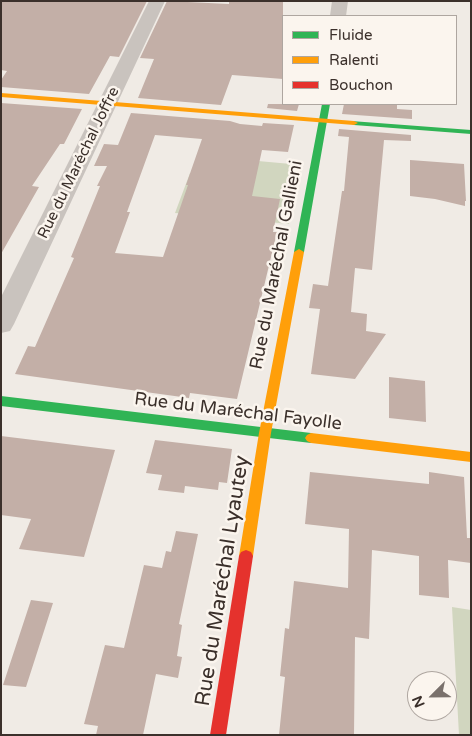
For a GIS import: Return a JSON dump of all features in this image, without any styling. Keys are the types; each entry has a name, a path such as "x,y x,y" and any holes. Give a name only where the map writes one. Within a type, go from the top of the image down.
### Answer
{"street":[{"name":"Rue du Maréchal Joffre","path":"1,324 157,1"},
{"path":"338,15 340,1"},
{"path":"1,95 471,132"},
{"name":"Rue du Maréchal Gallieni","path":"265,433 326,105"},
{"name":"Rue du Maréchal Fayolle","path":"1,401 471,457"},
{"name":"Rue du Maréchal Lyautey","path":"218,735 265,433"}],"green space":[{"path":"247,160 302,165 289,224 175,213 190,173 202,174"},
{"path":"452,607 471,610 471,735 459,735"}],"building":[{"path":"1,1 147,1 119,57 110,56 89,94 1,87 1,80 7,71 1,70"},
{"path":"167,1 229,4 229,1 283,1 282,79 232,75 221,105 138,98 154,59 140,58"},
{"path":"1,103 82,109 64,144 60,144 32,186 39,187 1,254"},
{"path":"268,104 299,105 297,111 267,108"},
{"path":"344,105 397,105 397,109 412,110 412,119 342,114"},
{"path":"131,113 230,121 262,126 263,123 294,125 288,152 262,150 252,196 280,199 273,232 277,232 237,399 190,393 189,398 15,374 28,346 35,347 74,258 71,257 100,186 97,186 107,166 94,166 104,144 118,145","holes":["155,135 202,139 163,257 115,253 130,212 127,212"]},
{"path":"339,129 411,135 411,141 384,140 372,270 355,268 351,312 367,314 366,331 386,334 355,379 311,374 320,309 309,308 313,284 328,286 342,191 344,191 349,137 338,136"},
{"path":"410,160 464,164 465,206 435,199 410,196"},
{"path":"389,377 425,381 426,422 389,418"},
{"path":"1,436 115,450 84,557 19,549 31,519 1,515"},
{"path":"155,440 232,449 227,483 219,482 218,490 185,486 184,493 158,490 162,475 146,473"},
{"path":"310,472 429,484 429,472 464,477 467,538 471,538 471,563 448,560 449,598 419,595 419,556 372,550 369,639 355,637 354,735 279,735 285,677 280,676 285,628 289,629 294,581 348,588 349,529 305,524"},
{"path":"176,531 198,534 179,624 182,625 177,656 182,657 178,678 156,674 143,735 96,735 98,726 84,724 105,645 124,648 144,565 162,568 166,551 171,552"},
{"path":"31,600 53,603 26,687 3,685"}],"traffic: fast":[{"path":"299,252 326,105"},
{"path":"354,123 471,132"},
{"path":"1,401 311,438"}],"traffic: slow":[{"path":"1,95 354,123"},
{"path":"246,556 265,433 299,252"},
{"path":"311,438 471,457"}],"traffic: jam":[{"path":"218,735 246,556"}]}
